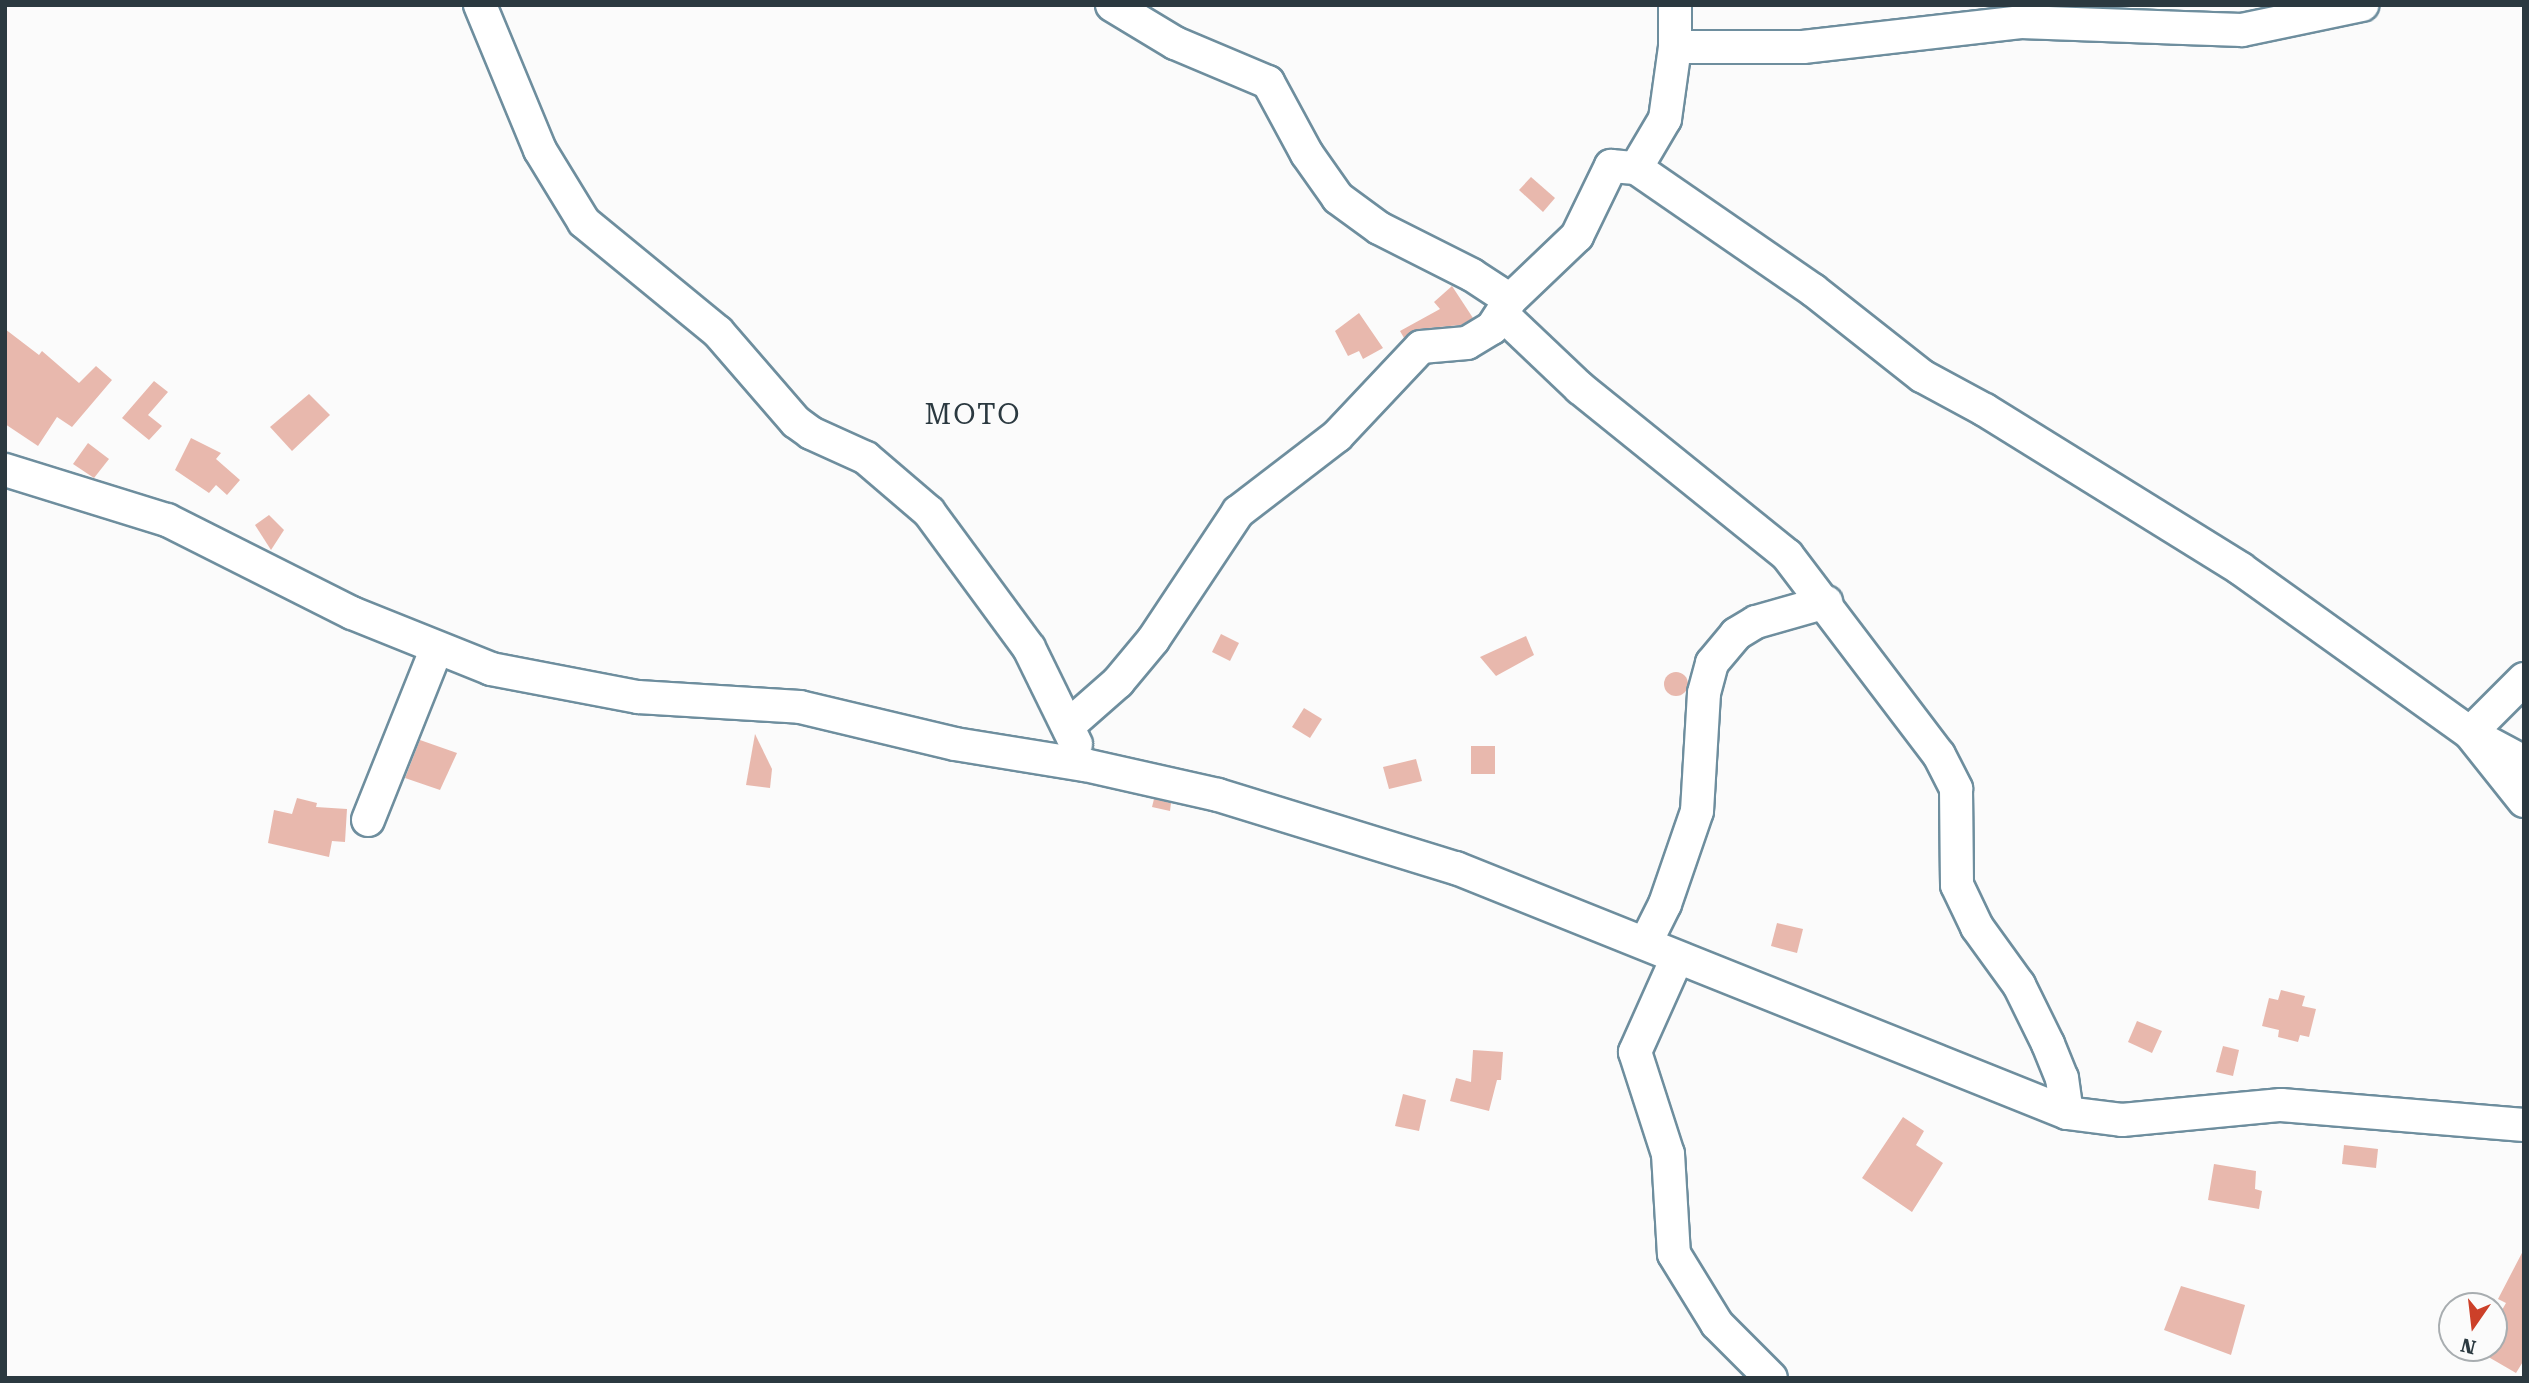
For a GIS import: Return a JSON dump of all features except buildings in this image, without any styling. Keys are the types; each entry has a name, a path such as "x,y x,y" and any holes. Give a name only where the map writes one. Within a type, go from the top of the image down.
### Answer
{"street":[{"path":"480,5 540,150 584,222 718,332 796,422 811,433 866,458 929,512 961,550 1029,648 1085,765"},
{"path":"1112,5 1175,43 1268,82 1307,154 1338,198 1379,228 1472,275 1506,307 1580,388 1787,555 1826,603 1952,778 1958,802 1957,885 1977,926 2019,985 2048,1044 2062,1078 2067,1113"},
{"path":"1636,168 1665,118 1675,47 1675,5"},
{"path":"1675,47 1803,47 2021,22 2242,30 2362,5"},
{"path":"1068,726 1118,682 1153,640 1238,512 1338,436 1420,347 1479,339 1506,307 1577,236 1611,166 1636,168 1813,290 1922,376 1985,410 2241,569 2470,733 2524,762"},
{"path":"5,471 167,520 300,589 436,650 491,669 625,695 800,707 955,744 1085,765 1218,795 1456,868 2067,1113 2122,1120 2281,1105 2524,1125"},
{"path":"1646,942 1665,904 1697,811 1704,693 1712,663 1737,634 1756,622 1826,603"},
{"path":"368,820 436,650"},
{"path":"2470,733 2524,679"},
{"path":"2470,733 2524,801"},
{"path":"1677,958 1635,1052 1668,1154 1668,1213 1674,1254 1717,1324 1771,1378"}],"district":[{"name":"MOTO","path":"973,415"}]}
